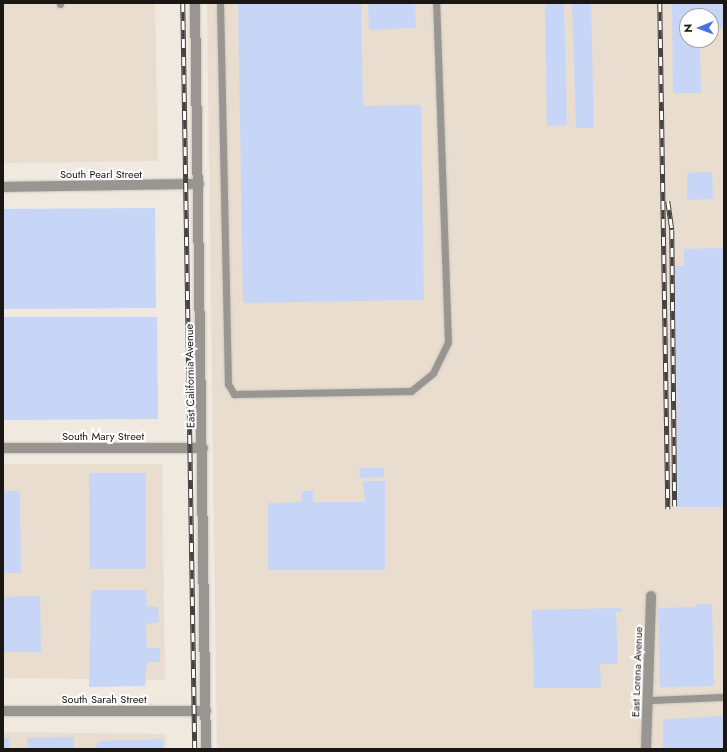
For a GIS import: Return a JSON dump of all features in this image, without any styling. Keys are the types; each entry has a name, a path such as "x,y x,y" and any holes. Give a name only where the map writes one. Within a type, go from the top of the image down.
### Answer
{"street":[{"name":"East California Avenue","path":"196,3 206,749"},
{"name":"South Pearl Street","path":"3,187 199,184"},
{"name":"South Mary Street","path":"3,448 203,448"},
{"name":"East Lorena Avenue","path":"646,749 649,700 651,596"},
{"name":"South Sarah Street","path":"3,711 206,711"}],"lane":[{"path":"220,3 228,384 234,394 411,391 433,373 448,342 436,3"},
{"path":"649,700 724,697"}],"shaded area":[{"path":"3,3 155,3 158,161 3,163"},
{"path":"207,3 724,3 724,749 217,749"},
{"path":"3,464 162,464 165,680 3,678"},
{"path":"3,732 166,734 166,749 3,749"}],"building":[{"path":"238,3 361,3 363,106 421,105 424,300 243,303"},
{"path":"368,3 415,3 416,28 369,30"},
{"path":"545,3 564,3 567,125 547,126"},
{"path":"572,3 591,3 594,128 576,128"},
{"path":"672,3 724,3 724,28 719,28 719,8 679,8 679,48 700,48 701,93 673,93"},
{"path":"712,172 713,199 687,200 687,173"},
{"path":"155,208 156,308 3,309 3,209"},
{"path":"724,248 724,507 678,507 675,266 684,266 684,249"},
{"path":"3,317 157,317 158,419 3,420"},
{"path":"359,468 384,468 384,477 360,478"},
{"path":"89,473 146,473 146,569 90,569"},
{"path":"363,481 385,481 385,570 268,570 268,503 302,502 302,491 313,491 313,502 365,502"},
{"path":"3,491 20,491 21,573 3,573"},
{"path":"91,590 146,590 147,606 158,607 159,622 146,624 147,648 160,648 160,662 147,662 145,686 89,687"},
{"path":"40,596 41,652 3,652 3,597"},
{"path":"697,604 712,604 714,686 660,687 658,608 696,607"},
{"path":"621,608 621,612 616,612 618,664 600,664 601,688 534,688 532,610"},
{"path":"724,716 724,749 663,749 663,719"},
{"path":"74,737 74,749 28,749 27,738"},
{"path":"3,738 9,738 9,749 3,749"},
{"path":"163,739 163,749 94,749 99,741"}],"railway":[{"path":"183,3 195,749"},
{"path":"660,3 668,509"},
{"path":"668,201 672,230 675,506"}]}
